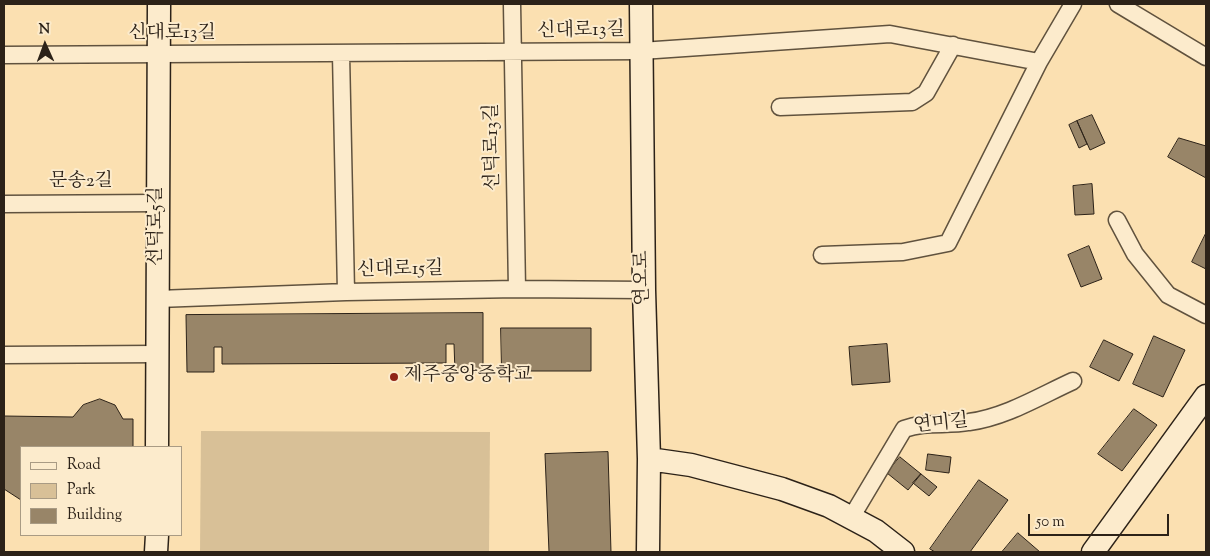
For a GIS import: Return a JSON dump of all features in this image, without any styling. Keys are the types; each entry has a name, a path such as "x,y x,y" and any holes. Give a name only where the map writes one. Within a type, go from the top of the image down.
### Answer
{"street":[{"name":"선덕로5길","path":"157,446 159,4"},
{"name":"선덕로13길","path":"512,4 517,289"},
{"name":"연오로","path":"640,4 644,290 649,459 648,552"},
{"path":"822,254 903,252 948,243 1039,62 1073,4"},
{"path":"1118,4 1206,57"},
{"name":"신대로13길","path":"4,55 641,51 890,34 1039,62"},
{"path":"780,107 912,102 926,94 953,45"},
{"path":"341,54 346,292"},
{"name":"문송2길","path":"4,204 158,203"},
{"path":"1117,220 1135,254 1168,295 1206,315"},
{"name":"신대로15길","path":"158,299 346,292 517,289 644,290"},
{"path":"4,355 158,354"},
{"name":"연미길","path":"851,518 904,429 917,424 969,422 997,416 1074,381"},
{"path":"1093,552 1206,396"},
{"path":"649,459 691,465 782,489 829,506 876,531 903,552"},
{"path":"156,536 156,552"}],"green space":[{"path":"201,431 490,432 489,552 200,552"}],"building":[{"path":"1092,115 1105,143 1090,150 1077,121"},
{"path":"1077,121 1087,144 1079,148 1069,125"},
{"path":"1179,138 1206,146 1206,178 1168,157"},
{"path":"1092,184 1094,214 1075,215 1073,186"},
{"path":"1206,233 1206,269 1192,262"},
{"path":"1089,246 1102,279 1081,287 1068,255"},
{"path":"483,313 483,372 455,372 454,344 446,344 446,363 222,364 222,347 214,347 214,372 187,372 186,315"},
{"path":"501,328 591,328 591,371 502,371"},
{"path":"1154,336 1185,350 1163,397 1133,384"},
{"path":"1104,340 1133,354 1119,381 1090,367"},
{"path":"887,344 890,382 852,385 849,347"},
{"path":"100,399 115,405 123,419 133,419 133,446 20,446 20,499 4,489 4,416 73,417 83,405"},
{"path":"1134,409 1157,425 1122,471 1098,454"},
{"path":"608,452 611,552 549,552 545,454"},
{"path":"928,454 951,457 949,473 926,470"},
{"path":"900,457 921,474 908,490 887,473"},
{"path":"921,474 937,487 929,496 913,483"},
{"path":"979,480 1008,500 970,552 935,552 930,549"},
{"path":"1018,533 1040,552 1002,552"}],"place":[{"name":"제주중앙중학교","path":"394,377"}]}
